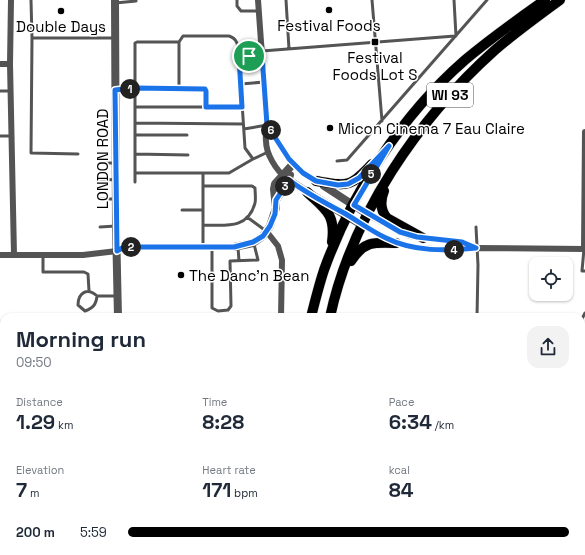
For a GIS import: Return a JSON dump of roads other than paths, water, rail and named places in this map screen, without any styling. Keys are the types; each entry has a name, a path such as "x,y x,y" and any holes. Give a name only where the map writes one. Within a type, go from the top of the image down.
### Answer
{"main road":[{"name":"WI 93","path":"312,313 324,271 348,216 401,127 441,83 465,60 545,0"},
{"name":"WI 93","path":"331,313 341,276 367,214 415,136 451,94 495,51 517,32 560,0"},
{"path":"320,184 338,185 353,182 359,178 389,146"},
{"path":"390,175 381,199 384,214 387,218 423,238"},
{"path":"307,192 325,209 330,216 334,230 331,254"},
{"path":"341,276 356,253 364,247 378,242 396,242"}],"street":[{"path":"11,0 10,91 14,255"},
{"path":"258,0 267,125 266,142 268,152 286,177 307,192 362,225 396,242 416,248 451,250 476,248 584,249 585,132"},
{"name":"LONDON ROAD","path":"115,1 118,313"},
{"path":"0,64 10,64"},
{"path":"267,125 293,164 303,173 367,214 400,232 423,238 462,242 476,248"},
{"path":"0,255 83,255 117,251 124,247 238,246 253,242 261,238 267,232 275,214 276,200 293,164"},
{"path":"267,232 278,246 282,260 281,313"}],"lane":[{"path":"31,0 31,153 78,154"},
{"path":"115,1 142,0"},
{"path":"237,0 237,6 241,11 259,11"},
{"path":"286,0 289,49"},
{"path":"372,0 382,121"},
{"path":"454,0 456,36"},
{"path":"337,161 347,160 487,0"},
{"path":"179,89 179,42 183,36 229,36 234,38 238,43 246,148 253,159"},
{"path":"239,57 289,49 456,36"},
{"path":"32,38 115,38"},
{"path":"135,182 135,43 179,42"},
{"path":"241,84 264,82"},
{"path":"115,90 135,88 205,89 206,107"},
{"path":"0,91 10,91"},
{"path":"136,107 242,107"},
{"path":"135,123 243,124"},
{"path":"244,129 267,125"},
{"path":"135,135 188,135"},
{"path":"0,136 11,136"},
{"path":"135,173 229,173 268,152"},
{"path":"135,154 188,155"},
{"path":"100,163 116,164"},
{"path":"202,173 203,225 207,247 212,308 218,311 228,310 231,306 230,261 258,260 253,242"},
{"path":"100,180 116,180"},
{"path":"203,186 252,186 254,188 255,203 247,218 236,225 203,225"},
{"path":"100,200 116,199"},
{"path":"182,210 203,210"},
{"path":"247,218 267,232"},
{"path":"100,227 116,226"},
{"path":"476,227 478,265 476,313"},
{"path":"238,246 239,261"},
{"path":"584,249 582,271 585,271"},
{"path":"43,255 43,272 84,272 88,274 89,291"},
{"path":"97,296 96,302 90,309 85,311 78,305 80,295 89,291 93,292 97,296 118,296"}],"place":[{"name":"Festival Foods","path":"329,10"},
{"name":"Double Days","path":"61,11"},
{"name":"Festival Foods Lot S","path":"375,42"},
{"name":"Micon Cinema 7 Eau Claire","path":"330,128"},
{"name":"The Danc'n Bean","path":"181,275"}]}
